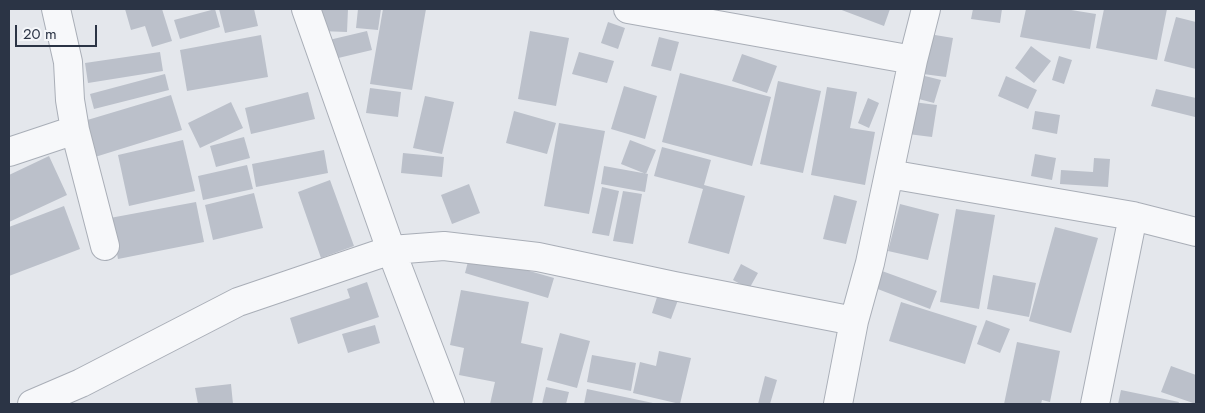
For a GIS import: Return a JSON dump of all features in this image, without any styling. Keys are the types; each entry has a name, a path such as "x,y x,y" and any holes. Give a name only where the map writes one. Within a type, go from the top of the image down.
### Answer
{"street":[{"path":"56,9 68,62 70,100 75,130 105,246"},
{"path":"306,9 391,250 450,404"},
{"path":"628,9 913,60"},
{"path":"838,404 854,321 870,263 913,60 926,9"},
{"path":"9,152 75,130"},
{"path":"889,174 1133,216 1196,232"},
{"path":"1095,404 1133,216"},
{"path":"32,404 81,383 238,302 391,250 444,246 538,257 854,321"}],"building":[{"path":"125,9 162,9 172,41 152,47 145,26 131,30"},
{"path":"215,9 220,27 180,39 174,20"},
{"path":"219,9 254,9 258,26 225,33"},
{"path":"320,9 348,9 347,32 320,31"},
{"path":"358,9 381,9 378,30 356,28"},
{"path":"383,9 426,9 412,90 370,84"},
{"path":"839,9 890,9 884,26"},
{"path":"973,9 1002,9 1000,23 971,19"},
{"path":"1026,9 1065,9 1096,14 1090,49 1020,37"},
{"path":"1104,9 1167,9 1157,60 1096,48"},
{"path":"1176,17 1196,22 1196,69 1164,61"},
{"path":"608,22 625,28 618,49 601,43"},
{"path":"367,31 372,50 334,59 329,40"},
{"path":"530,31 569,38 556,106 518,99"},
{"path":"929,34 953,38 946,77 923,74"},
{"path":"261,35 268,77 187,91 180,50"},
{"path":"659,37 679,42 671,71 651,66"},
{"path":"1031,46 1051,61 1034,83 1015,68"},
{"path":"160,52 163,71 88,83 85,63"},
{"path":"579,52 614,61 607,83 572,74"},
{"path":"742,54 777,66 767,93 732,81"},
{"path":"1059,56 1072,60 1064,84 1052,80"},
{"path":"680,73 771,97 752,166 662,142"},
{"path":"165,74 169,90 94,109 90,94"},
{"path":"921,75 941,80 934,103 915,98"},
{"path":"1006,76 1037,90 1028,109 998,96"},
{"path":"778,81 821,91 803,173 760,164"},
{"path":"624,86 657,96 645,139 611,129"},
{"path":"827,87 857,92 850,128 875,132 865,185 811,175"},
{"path":"370,88 401,92 398,117 366,113"},
{"path":"1156,89 1196,98 1195,117 1151,106"},
{"path":"308,92 315,119 251,134 245,108"},
{"path":"171,95 182,130 95,157 84,121"},
{"path":"425,96 454,102 442,154 413,148"},
{"path":"868,98 879,103 869,128 858,123"},
{"path":"231,102 243,128 200,148 188,123"},
{"path":"913,102 937,105 932,137 908,134"},
{"path":"514,111 556,123 547,154 506,143"},
{"path":"1035,111 1060,115 1057,134 1032,129"},
{"path":"559,123 605,131 589,214 544,206"},
{"path":"244,137 250,158 216,167 210,146"},
{"path":"183,140 195,191 129,206 118,155"},
{"path":"630,140 656,150 646,174 621,164"},
{"path":"662,147 711,160 704,185 745,196 729,254 688,243 703,189 654,176"},
{"path":"324,150 328,173 256,187 252,164"},
{"path":"403,153 444,157 442,177 401,173"},
{"path":"1035,154 1056,158 1052,180 1031,176"},
{"path":"49,156 67,195 9,222 9,175"},
{"path":"1094,158 1110,159 1108,187 1060,184 1061,170 1093,172"},
{"path":"247,165 253,189 203,200 198,176"},
{"path":"604,166 648,174 645,192 601,184"},
{"path":"330,180 354,246 321,258 298,192"},
{"path":"469,184 480,213 452,224 441,195"},
{"path":"602,187 619,191 609,236 592,233"},
{"path":"623,191 642,194 633,244 613,241"},
{"path":"254,193 263,228 213,240 205,205"},
{"path":"834,195 857,201 846,244 823,239"},
{"path":"196,202 204,242 118,259 110,218"},
{"path":"900,204 939,214 928,260 888,251"},
{"path":"64,206 80,249 9,276 9,227"},
{"path":"956,209 995,215 979,309 940,302"},
{"path":"1055,227 1098,238 1071,333 1029,321"},
{"path":"470,254 554,278 548,298 465,273"},
{"path":"741,264 758,273 749,289 733,280"},
{"path":"882,271 937,291 930,309 875,288"},
{"path":"993,275 1036,283 1029,317 987,309"},
{"path":"367,282 379,317 298,344 290,318 350,298 347,289"},
{"path":"461,290 529,302 521,343 543,348 532,404 490,404 495,382 459,375 464,348 450,345"},
{"path":"658,294 678,300 671,319 652,313"},
{"path":"901,302 977,326 965,364 889,341"},
{"path":"986,320 1010,329 1000,353 977,344"},
{"path":"375,325 380,343 348,353 342,334"},
{"path":"560,333 590,341 577,388 547,380"},
{"path":"1017,342 1060,351 1050,402 1042,400 1041,404 1004,404"},
{"path":"659,351 691,358 680,404 633,393 640,362 656,366"},
{"path":"592,355 636,363 631,391 587,382"},
{"path":"1171,366 1196,375 1196,404 1161,392"},
{"path":"765,376 777,380 770,404 758,404"},
{"path":"231,384 233,404 198,404 195,388"},
{"path":"546,387 569,392 566,404 542,404"},
{"path":"587,389 653,403 584,404"},
{"path":"1121,390 1179,402 1178,404 1118,404"}]}
